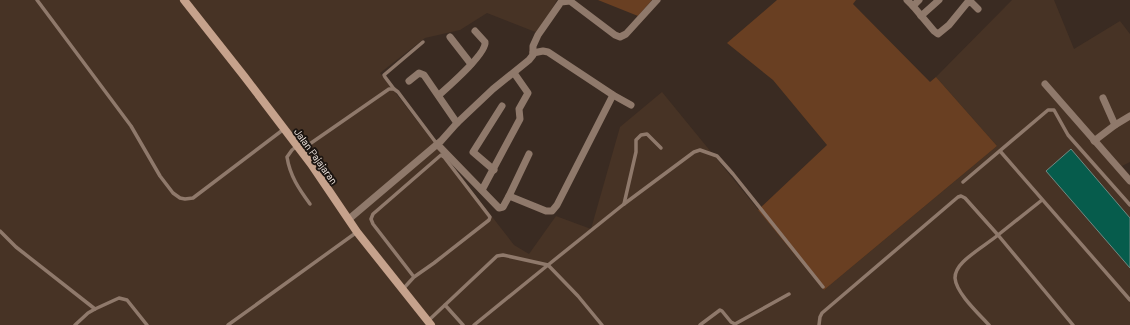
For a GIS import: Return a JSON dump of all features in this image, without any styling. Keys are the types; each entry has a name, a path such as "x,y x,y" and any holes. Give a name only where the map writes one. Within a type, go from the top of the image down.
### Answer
{"main road":[{"name":"Jalan Pajajaran","path":"184,0 299,148 358,232 429,323"}],"street":[{"path":"349,218 437,144 457,123 494,89 529,60 533,53 533,46 538,35 559,3 563,1 570,1 615,35 620,37 626,34 657,0"},
{"path":"907,0 938,34 967,3 971,2 978,10"},
{"path":"913,6 919,0"},
{"path":"921,16 939,0"},
{"path":"439,95 484,49 486,44 475,31"},
{"path":"450,37 471,64"},
{"path":"533,53 543,51 548,52 630,105"},
{"path":"409,81 419,73 422,73 439,95 457,123"},
{"path":"482,190 494,170 520,117 519,109 528,93 514,73"},
{"path":"1045,84 1130,182"},
{"path":"509,196 549,212 554,210 613,95"},
{"path":"1103,98 1115,124"},
{"path":"494,170 473,152 502,106"},
{"path":"1094,141 1115,124 1130,116"},
{"path":"437,144 499,208 503,207 529,154"}],"lane":[{"path":"37,0 131,126 160,176 173,193 180,198 193,198 284,129"},
{"path":"423,42 386,72 385,77 437,144"},
{"path":"310,204 300,191 289,170 287,157 292,150 299,148 389,89 394,89"},
{"path":"963,182 1048,110 1054,110 1068,135 1130,205"},
{"path":"624,204 636,152 636,140 641,135 648,134 661,148"},
{"path":"474,325 624,204 694,152 700,150 717,156 733,174 822,287"},
{"path":"1000,151 1130,300"},
{"path":"402,290 414,277 489,220 490,217 444,156 441,155 373,214 371,219 373,224 414,277"},
{"path":"819,325 822,313 961,196 965,198 998,235 1073,325"},
{"path":"989,325 962,293 957,285 955,275 964,261 1042,200"},
{"path":"0,231 16,247 95,308"},
{"path":"228,325 358,232"},
{"path":"429,323 446,304 498,256 502,255 548,265 578,296 602,325"},
{"path":"700,325 720,310 735,324 789,294"},
{"path":"75,325 95,308 119,298 127,300 147,325"},
{"path":"446,304 463,325"}],"shaded area":[{"path":"0,0 557,0 538,33 487,13 460,30 425,38 380,73 514,245 529,254 556,216 591,229 620,127 662,92 824,290 997,146 936,77 1012,0 1054,0 1074,49 1120,21 1130,34 1130,162 1122,166 1130,175 1130,325 0,325"},
{"path":"598,0 652,0 638,16"},
{"path":"777,0 856,0 853,4 930,82 936,77 997,146 824,290 758,210 827,145 773,80 727,43"}],"building":[{"path":"1071,149 1130,218 1130,268 1046,171"}]}
